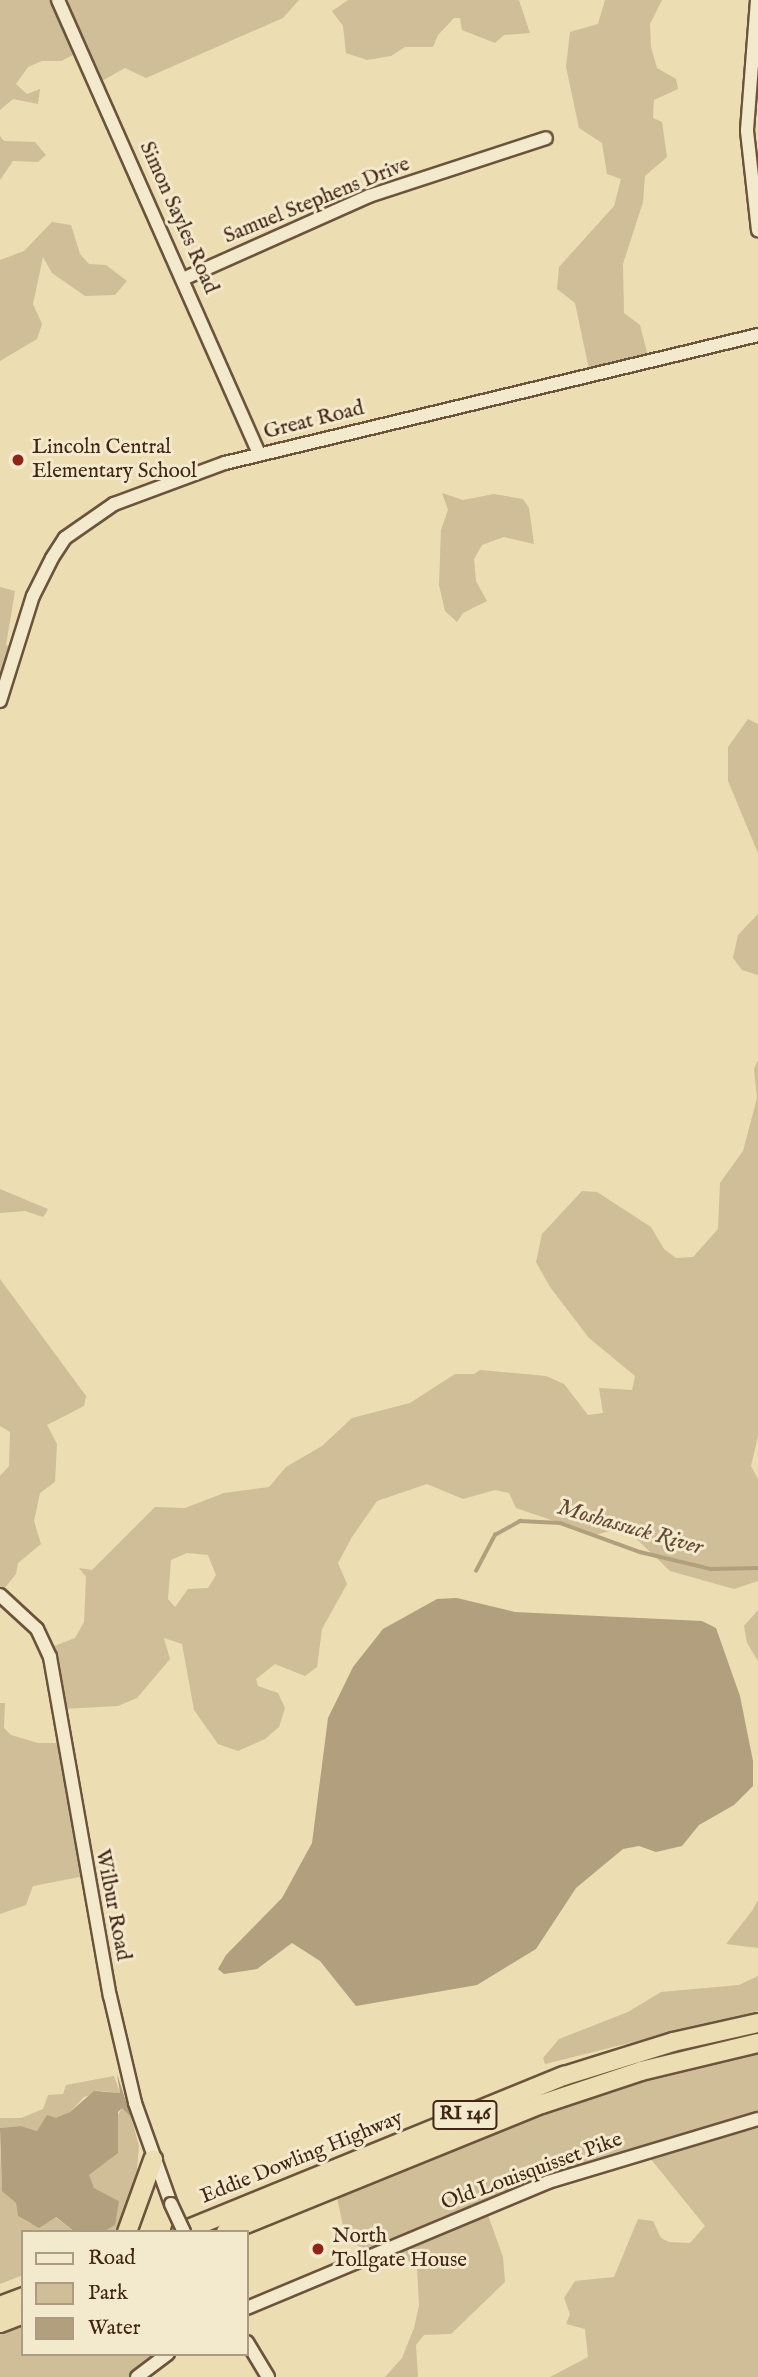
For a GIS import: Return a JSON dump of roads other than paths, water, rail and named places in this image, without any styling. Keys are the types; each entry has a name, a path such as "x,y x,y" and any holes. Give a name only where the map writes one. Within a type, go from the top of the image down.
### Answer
{"highway":[{"name":"Eddie Dowling Highway","path":"187,2230 564,2076 673,2042 758,2023"},
{"name":"Eddie Dowling Highway","path":"231,2230 542,2104 641,2071 758,2043"},
{"path":"128,2230 153,2160"},
{"path":"0,2306 21,2298"},
{"path":"0,2323 21,2315"}],"street":[{"name":"Simon Sayles Road","path":"58,0 184,278 259,454"},
{"path":"757,0 747,131 758,230"},
{"name":"Samuel Stephens Drive","path":"184,278 369,196 546,138"},
{"name":"Great Road","path":"0,701 33,596 65,538 114,504 148,488 259,454 758,335"},
{"name":"Wilbur Road","path":"0,1595 37,1629 50,1657 98,1941 130,2084 153,2160 181,2230"},
{"name":"Old Louisquisset Pike","path":"248,2308 548,2182 758,2119"},
{"path":"248,2344 268,2377"},
{"path":"137,2377 165,2356"}],"water":[{"path":"457,1598 515,1612 702,1621 716,1628 740,1696 753,1761 753,1786 734,1805 699,1825 682,1846 656,1852 639,1846 623,1849 576,1888 536,1949 477,1985 356,2006 320,1961 292,1943 257,1969 224,1974 218,1969 226,1955 282,1898 312,1843 328,1718 353,1667 383,1629 437,1599"},
{"path":"117,2074 131,2117 122,2108 118,2112 118,2153 89,2175 94,2188 119,2201 115,2225 106,2230 72,2230 56,2217 39,2228 18,2216 16,2203 2,2191 0,2128 21,2126 37,2131 47,2115 56,2118 70,2112 94,2091 120,2093"}],"waterway":[{"name":"Moshassuck River","path":"476,1571 495,1535 520,1521 560,1523 640,1552 711,1569 758,1568"}],"place":[{"name":"Lincoln Central Elementary School","path":"18,460"},
{"name":"North Tollgate House","path":"318,2249"}]}
